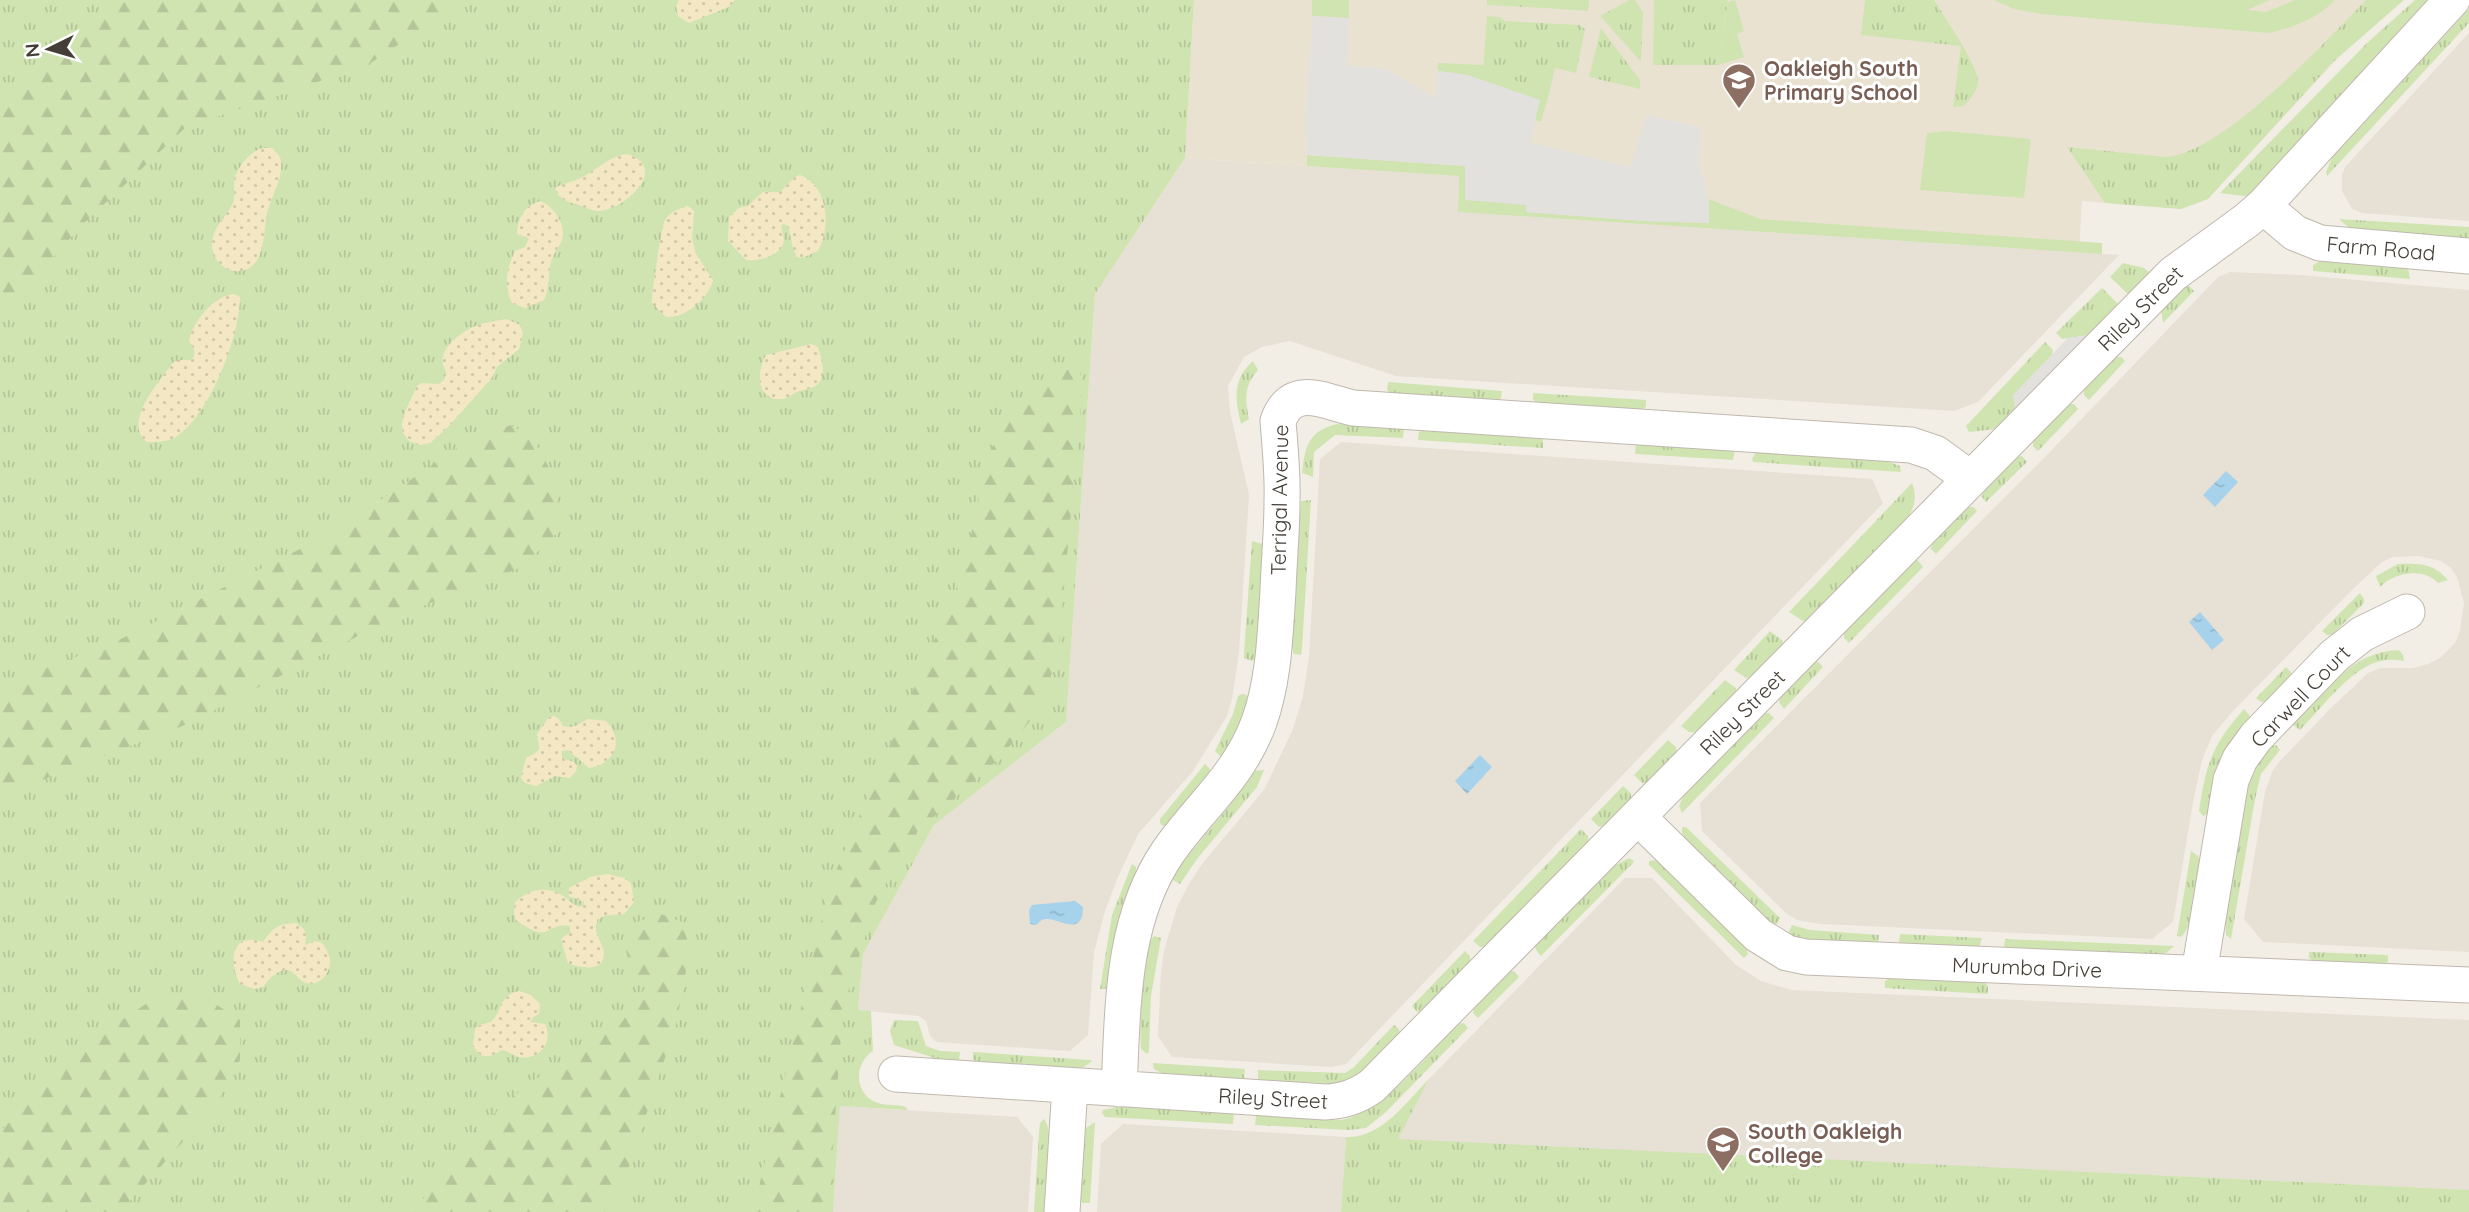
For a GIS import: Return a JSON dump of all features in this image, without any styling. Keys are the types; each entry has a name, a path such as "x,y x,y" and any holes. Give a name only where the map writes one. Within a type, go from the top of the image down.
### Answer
{"street":[{"name":"Riley Street","path":"897,1074 1325,1102 1345,1101 1358,1096 1372,1086 2173,274 2263,206 2452,0"},
{"name":"Farm Road","path":"2263,206 2295,233 2320,243 2469,256"},
{"name":"Terrigal Avenue","path":"1119,1089 1128,965 1140,906 1168,851 1227,782 1242,759 1258,724 1268,690 1274,653 1282,500 1278,421 1282,409 1290,401 1311,397 1353,408 1911,445 1935,453 1971,479"},
{"name":"Carwell Court","path":"2199,974 2231,780 2240,759 2256,737 2334,656 2362,634 2407,612"},
{"name":"Murumba Drive","path":"1638,817 1758,935 1787,953 1828,959 2469,985"},
{"path":"1062,1212 1070,1086"}],"shaded area":[{"name":"Oakleigh South Primary School","path":"1194,0 2391,0 2208,199 2181,209 2082,201 2079,252 1458,212 1459,176 1185,158"},
{"path":"1313,16 1349,18 1347,65 1387,69 1436,99 1438,71 1467,75 1540,100 1530,142 1630,167 1647,115 1700,127 1699,165 1709,199 1709,223 1526,212 1526,205 1465,200 1465,166 1307,155 1305,121"},
{"path":"2469,33 2469,221 2362,213 2352,209 2342,191 2345,167"},
{"path":"1185,158 1459,176 1458,212 2119,255 1978,402 1954,411 1396,376 1290,341 1262,347 1244,357 1228,386 1230,412 1249,495 1239,653 1232,699 1227,716 1193,771 1138,834 1118,877 1094,952 1088,1035 1070,1051 937,1042 930,1036 926,1021 919,1016 858,1010 863,954 934,825 1066,722 1095,294"},
{"path":"2230,272 2300,275 2469,290 2469,952 2263,942 2244,919 2265,792 2273,770 2368,673 2381,668 2413,668 2428,664 2440,658 2455,643 2460,631 2464,603 2457,577 2450,567 2441,561 2419,556 2393,557 2382,562 2232,712 2212,736 2202,760 2193,802 2173,922 2152,939 1821,924 1797,920 1786,913 1702,831 1700,803 2047,455 2218,277"},
{"path":"2089,335 2015,410 2013,395 2068,338"},
{"path":"1341,442 1872,479 1883,503 1346,1064 1332,1067 1172,1057 1158,1036 1164,951 1177,907 1189,884 1202,864 1264,790 1293,729 1303,696 1309,657 1320,459"},
{"path":"1625,878 1652,878 1736,965 1761,981 1791,990 2469,1020 2469,1190 1397,1140 1429,1079"},
{"path":"840,1106 1017,1117 1033,1137 1028,1212 833,1212"},
{"path":"1123,1124 1346,1137 1341,1212 1097,1212 1101,1144"}],"green space":[{"path":"0,0 1194,0 1185,158 1095,294 1066,722 934,825 863,954 858,1010 871,1011 873,1051 862,1063 859,1079 864,1093 870,1099 881,1104 906,1107 907,1110 840,1106 833,1212 0,1212"},
{"path":"112,0 466,0 369,64 185,128 80,227 0,320 0,107"},
{"path":"1312,0 1349,0 1349,18 1312,16"},
{"path":"1487,0 1544,0 1544,8 1487,5"},
{"path":"1544,0 1589,0 1588,11 1544,8"},
{"path":"1629,0 1635,0 1643,13 1641,62 1600,16"},
{"path":"1654,0 1728,0 1718,65 1653,65"},
{"path":"1735,0 1744,31 1737,34 1744,57 1718,65 1728,2"},
{"path":"1865,0 1934,0 1960,41 1977,75 1976,89 1964,106 1953,107 1961,46 1861,35"},
{"path":"1994,0 2270,0 2247,10 2266,12 2295,0 2335,0 2305,21 2269,33 2041,14 2014,9"},
{"path":"2366,0 2404,0 2333,62 2208,199 2181,209 2105,203 2067,147 2167,157 2191,150 2217,136 2273,92"},
{"path":"2415,0 2429,0 2250,195 2220,193 2367,43"},
{"path":"2469,9 2469,23 2327,176 2332,158"},
{"path":"1487,16 1499,17 1505,21 1579,25 1585,29 1576,73 1555,68 1550,90 1489,74 1483,70"},
{"path":"1601,28 1640,80 1640,89 1589,77"},
{"path":"1438,63 1484,65 1483,70 1489,74 1550,90 1541,122 1535,120 1539,100 1467,75 1438,71"},
{"path":"1946,131 2031,139 2024,198 1920,190 1927,133"},
{"path":"1307,155 1465,166 1527,205 1527,212 1709,223 1709,199 1760,219 2102,243 2102,254 1458,212 1459,176 1307,166"},
{"path":"2339,219 2469,227 2469,240 2358,230 2348,227"},
{"path":"2320,261 2408,268 2410,279 2313,271 2313,265"},
{"path":"2123,263 2144,268 2150,273 2129,295 2110,277"},
{"path":"2183,286 2189,286 2194,291 2163,323 2161,309"},
{"path":"2102,288 2119,305 2089,335 2062,339 2056,333"},
{"path":"2045,342 2053,350 2052,355 2015,410 1996,429 1969,432 1966,426"},
{"path":"2114,357 2121,357 2125,361 2089,400 2084,395 2084,387"},
{"path":"1253,361 1258,370 1250,381 1247,393 1249,419 1241,424 1237,407 1238,383"},
{"path":"1078,368 1083,382 1059,642 1045,702 1001,757 910,838 875,904 843,1009 828,1212 753,1212 830,885 963,573 989,452 1027,391 1059,369"},
{"path":"1388,382 1502,391 1501,398 1497,401 1392,394 1387,390"},
{"path":"1533,393 1646,400 1646,407 1640,410 1537,404"},
{"path":"2067,404 2074,404 2078,409 2038,451 2033,446 2033,439"},
{"path":"1337,424 1404,428 1403,438 1335,435 1314,452 1313,477 1302,473 1310,441 1320,431"},
{"path":"511,425 533,439 553,475 560,530 522,567 397,616 185,725 0,796 0,684 107,646 330,534 471,439"},
{"path":"1424,430 1539,437 1543,440 1543,448 1418,440 1419,432"},
{"path":"1636,444 1735,450 1733,460 1635,454"},
{"path":"1756,452 1884,460 1900,466 1901,472 1753,462"},
{"path":"2022,456 2027,462 1986,502 1982,497 1983,490 2016,457"},
{"path":"1912,483 1914,503 1905,522 1808,620 1803,621 1789,612"},
{"path":"1311,500 1301,655 1294,654 1291,644 1301,501"},
{"path":"1967,507 1973,507 1977,511 1936,554 1931,549 1932,542"},
{"path":"1252,541 1263,544 1265,552 1257,658 1252,661 1244,658 1244,653"},
{"path":"1916,558 1923,567 1849,643 1844,638 1844,631"},
{"path":"2398,564 2426,565 2443,574 2448,580 2438,583 2425,575 2409,573 2393,578 2380,587 2376,576"},
{"path":"2360,593 2364,603 2332,635 2322,631"},
{"path":"1770,631 1783,641 1782,646 1752,677 1746,678 1734,670"},
{"path":"2399,650 2404,661 2381,661 2359,671 2300,730 2292,724 2327,687 2352,666 2382,652"},
{"path":"1814,662 1823,667 1784,709 1779,702 1780,696"},
{"path":"2286,667 2293,675 2266,702 2256,698"},
{"path":"1725,680 1736,688 1736,693 1697,733 1689,732 1681,726"},
{"path":"1242,694 1249,699 1241,723 1224,755 1220,756 1215,751 1233,714 1238,696"},
{"path":"2244,709 2251,717 2226,750 2213,786 2208,814 2203,816 2199,811 2204,780 2212,756 2224,734"},
{"path":"1763,713 1769,713 1774,718 1682,813 1679,806 1684,794"},
{"path":"1668,740 1676,747 1677,753 1647,783 1642,783 1634,775"},
{"path":"2276,745 2280,750 2261,774 2255,799 2231,939 2226,935 2225,915 2250,778 2255,766 2271,746"},
{"path":"1205,764 1210,769 1209,777 1168,825 1163,826 1160,819"},
{"path":"1264,770 1257,787 1197,859 1180,884 1173,880 1173,876 1253,771"},
{"path":"1623,786 1631,793 1631,799 1605,826 1599,827 1591,819"},
{"path":"1682,827 1686,827 1780,918 1777,924 1770,924 1688,843 1682,833"},
{"path":"1581,829 1588,836 1589,843 1486,947 1480,947 1473,941"},
{"path":"2191,851 2198,856 2200,862 2192,914 2181,937 2177,936"},
{"path":"1629,858 1633,863 1541,956 1535,945 1610,868"},
{"path":"1657,860 1747,949 1748,954 1744,958 1649,865 1649,861"},
{"path":"1132,864 1136,867 1136,873 1111,984 1100,989 1112,915"},
{"path":"661,914 682,922 690,950 676,1025 621,1190 604,1212 414,1212 464,1141 524,1087 622,1022 645,988 632,971 626,951 639,921"},
{"path":"1792,925 1810,930 1879,935 1878,944 1805,940 1791,936 1789,931"},
{"path":"1900,934 1982,938 1979,948 1904,945 1899,942"},
{"path":"1154,936 1161,938 1151,996 1147,1054 1141,1049 1141,990 1145,957"},
{"path":"2005,939 2174,946 2166,953 2153,956 2009,950 2004,946"},
{"path":"1465,951 1470,956 1470,964 1423,1011 1417,1012 1412,1006"},
{"path":"2309,952 2388,955 2388,962 2381,965 2314,962 2309,958"},
{"path":"1514,971 1519,977 1478,1018 1473,1013 1474,1007 1508,972"},
{"path":"1890,978 1984,982 1988,986 1988,994 1885,988 1885,981"},
{"path":"158,996 214,1003 240,1020 240,1060 213,1108 120,1212 0,1212 0,1132 79,1048"},
{"path":"894,1020 918,1021 926,1046 940,1051 960,1052 959,1061 941,1060 894,1045 890,1031"},
{"path":"1464,1023 1468,1028 1386,1112 1366,1128 1349,1130 1255,1125 1256,1116 1261,1114 1342,1120 1358,1115 1389,1094 1458,1024"},
{"path":"1394,1025 1399,1029 1400,1035 1360,1075 1340,1084 1258,1080 1258,1070 1345,1073"},
{"path":"973,1052 1092,1061 1084,1067 1074,1069 977,1063 973,1059"},
{"path":"1153,1063 1245,1069 1244,1079 1163,1074 1154,1069"},
{"name":"South Oakleigh College","path":"1429,1079 1398,1139 2469,1190 2469,1212 1341,1212 1346,1137 1371,1132 1382,1125"},
{"path":"1122,1106 1234,1112 1233,1124 1105,1117 1102,1113 1103,1110"},
{"path":"1044,1119 1048,1126 1050,1149 1045,1212 1034,1212 1039,1132 1040,1123"},
{"path":"1095,1122 1090,1203 1082,1203 1079,1197 1085,1132 1086,1128"}],"sand":[{"path":"679,0 735,0 729,7 689,23 678,16 676,6"},
{"path":"263,148 272,148 279,155 280,174 267,213 258,259 248,269 234,271 217,260 213,253 213,239 218,226 233,204 234,180 239,169 250,155"},
{"path":"627,154 639,160 645,169 644,178 639,188 619,204 597,211 565,200 555,188 581,178 609,160"},
{"path":"800,175 810,180 817,188 825,209 825,231 818,251 802,258 797,257 787,225 783,224 781,226 784,242 777,252 761,259 746,260 728,241 729,217 739,208 748,206 763,192 780,192"},
{"path":"540,201 550,207 558,217 563,236 551,262 544,300 525,308 512,303 507,277 515,251 525,247 529,238 517,234 520,218 526,209"},
{"path":"688,206 694,211 692,239 696,254 713,280 707,294 695,306 681,315 666,317 652,303 662,234 667,217"},
{"path":"234,294 240,297 235,333 210,395 187,428 174,438 147,442 140,434 138,424 146,401 174,362 192,360 194,350 189,341 200,318 219,299"},
{"path":"506,319 520,325 523,333 519,349 497,367 491,379 430,443 420,445 409,441 403,433 404,414 417,386 421,383 439,384 444,380 446,371 443,357 450,344 478,325"},
{"path":"811,344 818,347 822,360 823,371 818,384 783,399 768,396 763,391 760,377 766,355"},
{"path":"554,716 566,727 575,726 587,719 606,721 615,736 616,744 611,757 598,766 589,768 568,750 562,751 562,758 574,762 577,766 570,778 555,776 536,786 525,783 521,778 526,758 537,751 537,734 548,718"},
{"path":"608,874 624,878 631,883 634,902 624,914 604,916 598,921 596,930 604,953 600,964 596,966 585,967 568,963 561,940 570,933 570,926 555,927 542,932 528,928 516,920 515,902 533,891 553,891 580,907 584,902 569,896 569,888 590,877"},
{"path":"296,923 304,929 305,945 315,941 322,943 328,953 329,967 323,979 316,983 307,983 291,971 285,970 275,974 263,987 255,989 240,984 234,967 238,945 252,940 263,942 276,928"},
{"path":"519,991 531,995 540,1004 539,1014 532,1018 531,1022 545,1024 548,1037 543,1049 526,1057 518,1057 502,1050 483,1056 473,1046 475,1029 491,1022 504,1000"}],"water":[{"path":"2226,471 2238,482 2215,507 2203,495"},
{"path":"2200,612 2224,640 2212,650 2189,622"},
{"path":"1480,755 1492,767 1467,794 1455,781"},
{"path":"1075,901 1083,907 1079,922 1069,924 1046,919 1036,925 1030,924 1029,910 1032,905"}],"place":[{"name":"Oakleigh South Primary School","path":"1739,110"},
{"name":"South Oakleigh College","path":"1723,1173"}]}
